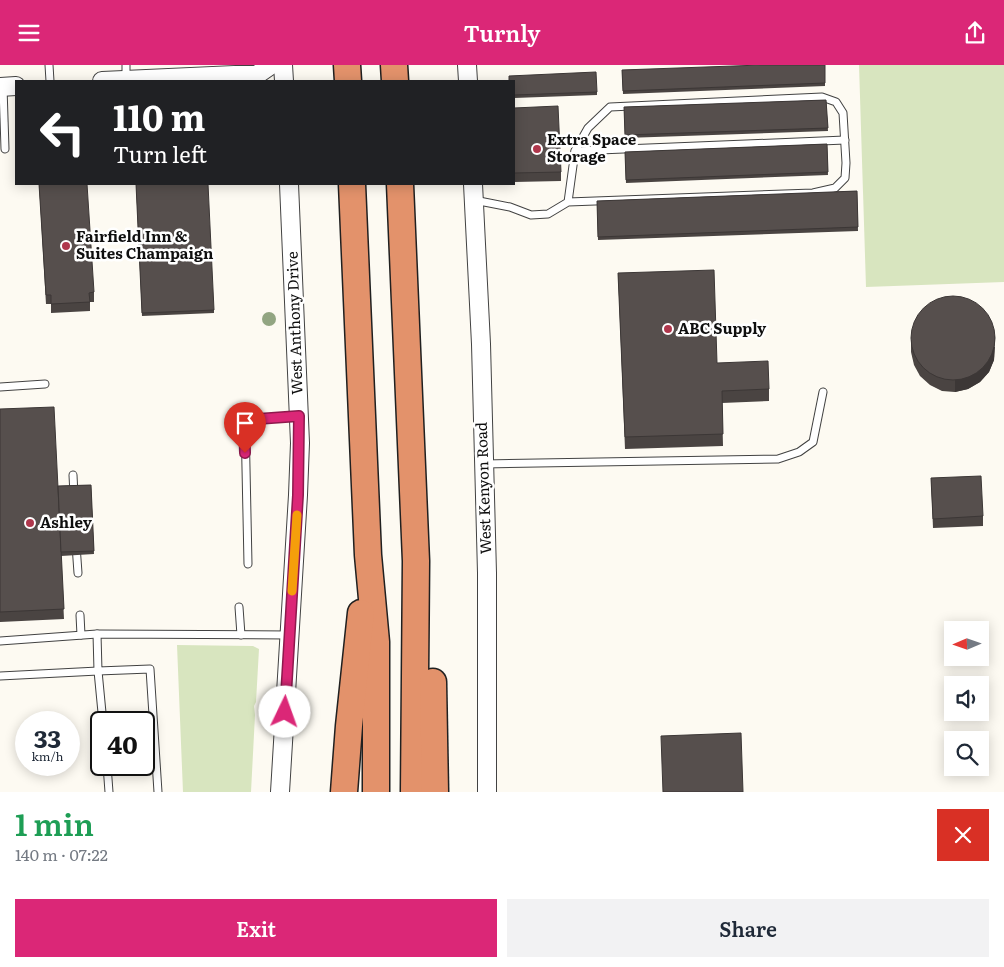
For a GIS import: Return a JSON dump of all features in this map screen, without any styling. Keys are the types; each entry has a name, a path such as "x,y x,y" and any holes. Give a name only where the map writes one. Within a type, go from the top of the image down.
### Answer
{"highway":[{"path":"347,65 348,80"},
{"path":"394,65 395,80"},
{"path":"352,185 368,555 376,642 376,792"},
{"path":"400,185 416,561 414,792"},
{"path":"344,792 349,726 368,555"},
{"path":"416,561 432,646 435,792"}],"street":[{"path":"106,80 126,75 258,74 271,65"},
{"path":"283,65 284,80"},
{"path":"468,65 468,80"},
{"name":"West Anthony Drive","path":"280,792 298,495 299,416 289,185"},
{"name":"West Kenyon Road","path":"474,192 481,343 487,583 487,792"}],"lane":[{"path":"49,65 50,80"},
{"path":"5,149 2,135 6,87"},
{"path":"474,192 530,215 548,213 568,202 812,193 835,188 845,178 843,113 836,102 822,97 610,107 588,128 575,151 568,202"},
{"path":"575,151 845,140"},
{"path":"0,387 45,384"},
{"path":"484,464 778,459 800,452 813,442 823,392"},
{"path":"248,564 244,420 299,416"},
{"path":"73,475 74,505"},
{"path":"76,535 78,573"},
{"path":"239,607 240,635"},
{"path":"80,615 81,635"},
{"path":"0,641 81,635 289,635"},
{"path":"97,635 102,711"},
{"path":"0,676 150,669 158,792"},
{"path":"108,776 109,792"}],"green space":[{"path":"859,65 1004,65 1004,282 866,287"},
{"path":"177,645 253,646 259,649 256,702 254,706 251,792 183,792"}],"building":[{"path":"761,65 825,65 825,83 623,91 622,70"},
{"path":"596,72 597,92 515,95 515,80 509,80 509,76"},
{"path":"826,100 828,128 625,135 624,107"},
{"name":"Extra Space Storage","path":"558,106 561,172 515,173 515,108"},
{"path":"827,144 828,172 626,180 625,152"},
{"name":"Fairfield Inn & Suites Champaign","path":"39,185 87,185 94,292 89,293 90,302 51,304 51,295 46,295"},
{"path":"136,185 208,185 214,310 142,313"},
{"path":"857,191 858,227 598,237 597,201"},
{"name":"ABC Supply","path":"714,270 717,363 768,361 769,389 722,391 723,434 625,437 618,273"},
{"path":"953,296 969,299 983,308 992,322 995,338 992,354 983,368 969,377 953,380 937,377 923,368 914,354 911,338 914,322 923,308 937,299"},
{"name":"Ashley","path":"54,407 64,609 0,612 0,409"},
{"path":"981,476 983,516 933,519 931,478"},
{"path":"91,485 94,551 61,552 58,486"},
{"path":"741,733 743,792 663,792 661,736"}],"slow traffic":[{"path":"292,591 297,515"}],"place":[{"name":"Extra Space Storage","path":"537,149"},
{"name":"Fairfield Inn & Suites Champaign","path":"66,246"},
{"name":"ABC Supply","path":"668,329"},
{"name":"Ashley","path":"30,523"}],"route":[{"path":"245,453 244,420 299,416 298,495 285,712"}]}
